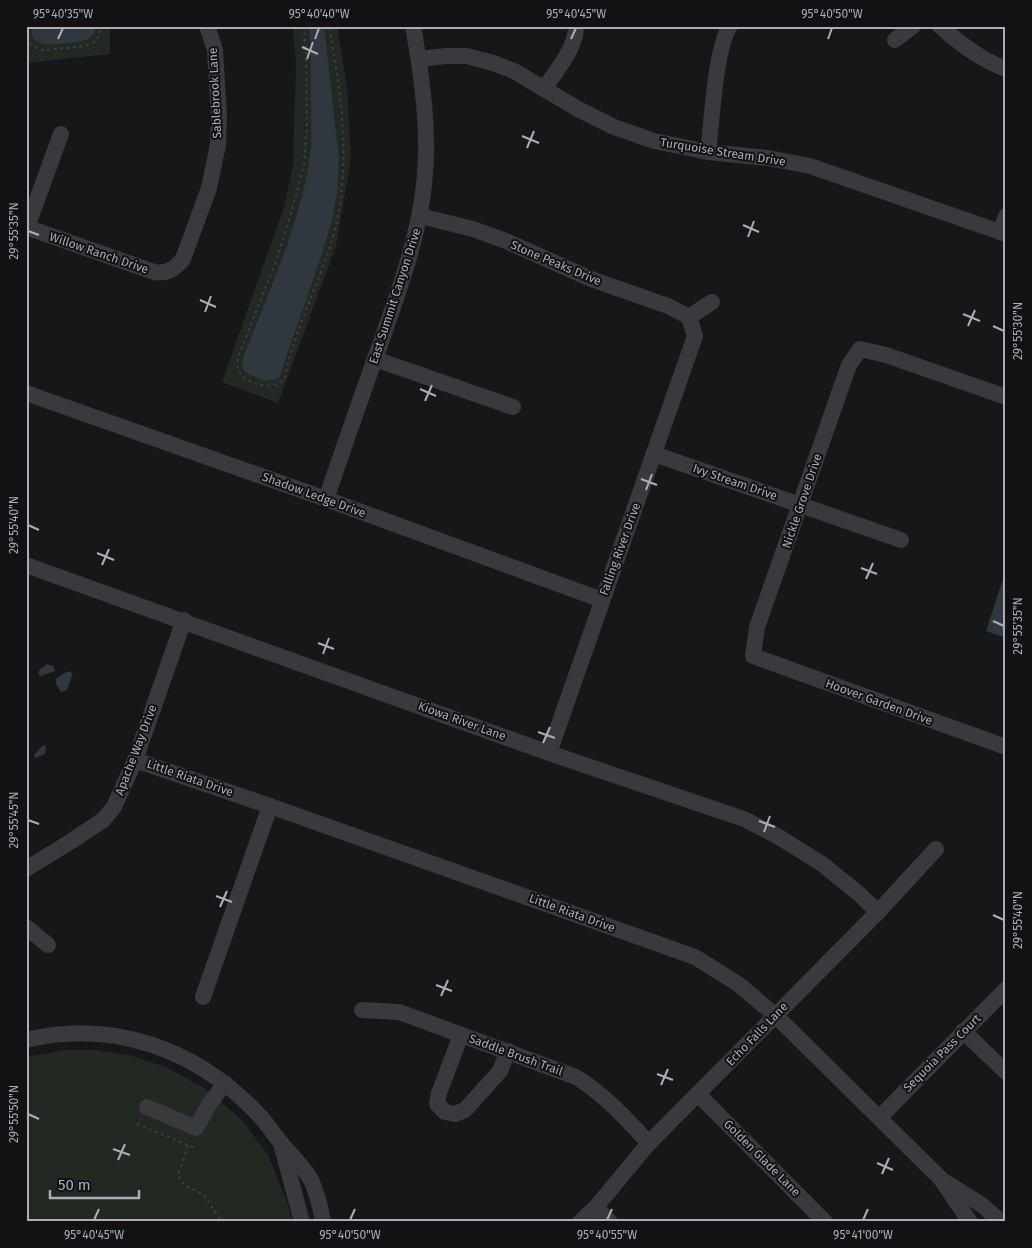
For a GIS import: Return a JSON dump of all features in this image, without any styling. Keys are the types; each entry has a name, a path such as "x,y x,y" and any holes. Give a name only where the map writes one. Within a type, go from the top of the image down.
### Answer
{"street":[{"name":"Sablebrook Lane","path":"171,270 183,259 209,188 218,144 219,117 216,50 207,26"},
{"name":"East Summit Canyon Drive","path":"326,499 402,282 420,216 426,147 419,59 413,26"},
{"path":"545,88 568,53 576,32 576,26"},
{"path":"708,152 719,62 725,34 730,26"},
{"path":"895,40 913,26"},
{"path":"940,26 960,44 991,64 1006,70"},
{"name":"Turquoise Stream Drive","path":"419,59 467,56 493,63 514,71 578,109 614,126 654,141 708,152 768,158 810,166 1003,233"},
{"path":"27,227 61,134"},
{"name":"Stone Peaks Drive","path":"420,216 473,229 506,241 591,279 668,306 689,317"},
{"path":"1003,233 1006,216"},
{"name":"Willow Ranch Drive","path":"27,227 154,272 164,274 171,270"},
{"path":"689,317 712,302"},
{"name":"Falling River Drive","path":"549,753 695,336 689,317"},
{"name":"Nickle Grove Drive","path":"753,656 757,627 849,365 860,350 886,355 1006,397"},
{"path":"375,359 513,407"},
{"name":"Shadow Ledge Drive","path":"26,393 326,499 602,600"},
{"name":"Ivy Stream Drive","path":"654,454 902,540"},
{"name":"Kiowa River Lane","path":"26,565 184,620 549,753 744,820 779,837 822,864 878,912"},
{"name":"Apache Way Drive","path":"26,869 102,820 114,807 135,760 184,620"},
{"name":"Hoover Garden Drive","path":"753,656 1006,747"},
{"name":"Little Riata Drive","path":"135,760 695,957 738,984 775,1015 941,1179 970,1222"},
{"path":"203,997 270,806"},
{"name":"Echo Falls Lane","path":"580,1222 596,1207 648,1143 878,912 936,849"},
{"path":"26,926 48,945"},
{"name":"Sequoia Pass Court","path":"879,1118 1006,989"},
{"name":"Saddle Brush Trail","path":"362,1010 399,1012 576,1077 593,1087 648,1143"},
{"path":"963,1031 1006,1072"},
{"path":"26,1040 73,1033 104,1034 162,1048 208,1071 225,1083 258,1114 309,1176 321,1211 322,1222"},
{"path":"461,1035 439,1094 438,1104 445,1112 455,1114 465,1110 500,1070 508,1051"},
{"path":"147,1107 196,1128 208,1106 225,1083"},
{"name":"Golden Glade Lane","path":"698,1094 825,1222"},
{"path":"281,1143 302,1222"},
{"name":"Little Riata Drive","path":"941,1179 982,1205 1000,1222"},
{"path":"596,1207 610,1222"}],"path":[{"path":"26,32 30,44 43,50 88,45 97,40 100,26"},
{"path":"304,26 306,54 304,165 277,259 238,357 237,365 239,373 244,377 266,385 277,385 285,377 335,229 343,184 338,76 329,26"},
{"path":"138,1124 195,1148"},
{"path":"188,1146 178,1175 184,1185 204,1194 222,1222"}],"shaded area":[{"path":"26,26 110,26 110,54 26,63"},
{"path":"32,26 96,26 94,33 87,40 46,44 34,39"},
{"path":"293,26 337,26 347,87 351,159 336,246 278,403 222,382 284,207 293,166 296,63"},
{"path":"309,26 324,26 339,158 337,194 322,254 279,378 267,381 250,375 244,371 242,366 243,358 291,233 305,182 311,140"},
{"path":"1006,570 1006,638 986,631"},
{"path":"47,664 53,666 55,671 41,676 38,674 40,669"},
{"path":"69,671 73,674 67,690 61,692 56,684 56,678"},
{"path":"43,745 46,747 45,754 35,758 34,755"},
{"path":"66,1050 96,1050 129,1055 166,1067 203,1087 242,1120 268,1155 286,1199 292,1222 26,1222 26,1057"}]}
